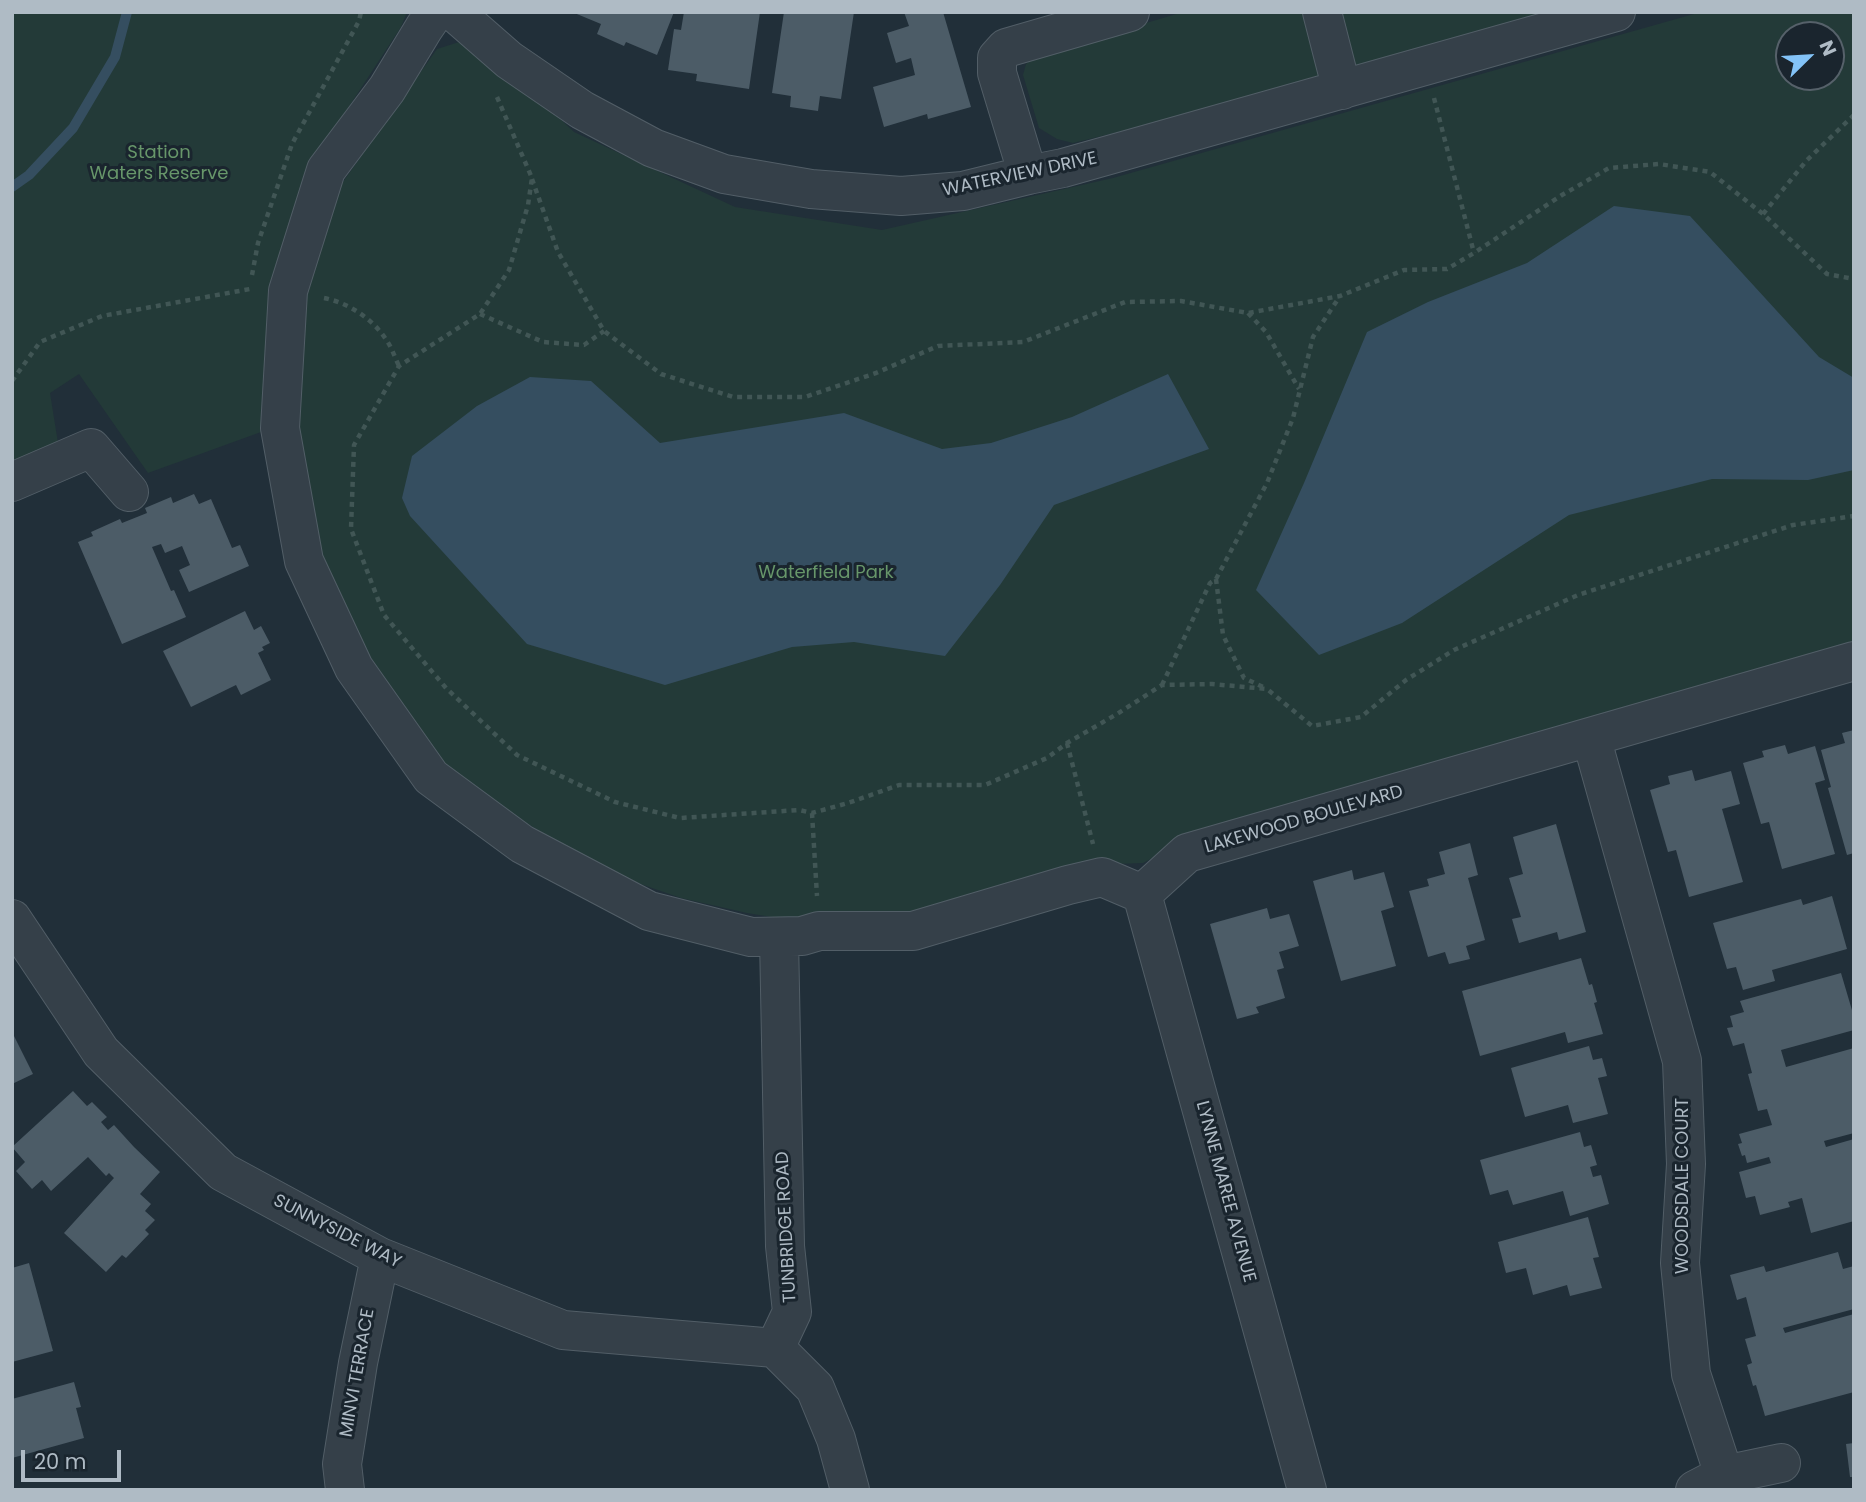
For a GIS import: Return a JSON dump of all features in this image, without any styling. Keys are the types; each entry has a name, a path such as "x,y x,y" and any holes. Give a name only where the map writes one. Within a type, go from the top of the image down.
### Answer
{"street":[{"path":"435,12 387,89 326,170 288,291 280,428 304,561 354,668 431,777 522,844 649,911 751,937 802,936 819,931 913,931 1102,877 1142,894"},
{"name":"WATERVIEW DRIVE","path":"454,12 509,60 582,110 653,148 724,174 811,189 901,196 963,191 1063,168 1616,12"},
{"path":"1028,175 996,73 997,58 1006,48 1130,12"},
{"path":"1322,12 1342,90"},
{"path":"12,482 91,447 129,492"},
{"name":"LAKEWOOD BOULEVARD","path":"1142,894 1187,853 1854,661"},
{"name":"WOODSDALE COURT","path":"1591,737 1682,1061 1686,1164 1680,1263 1691,1374 1709,1482 1781,1463"},
{"name":"LYNNE MAREE AVENUE","path":"1142,894 1307,1490"},
{"name":"SUNNYSIDE WAY","path":"12,919 101,1052 223,1172 380,1257 563,1329 775,1348"},
{"name":"TUNBRIDGE ROAD","path":"775,1348 792,1312 785,1246 779,938"},
{"name":"MINVI TERRACE","path":"345,1490 342,1464 358,1363 380,1257"},
{"path":"775,1348 815,1388 836,1439 850,1490"}],"path":[{"path":"250,289 258,243 292,144 359,21 361,12"},
{"path":"1426,65 1474,253"},
{"path":"490,90 499,99 532,178 558,252 604,331 661,373 733,397 806,397 876,373 938,346 1023,342 1125,302 1181,301 1248,313 1340,296 1404,270 1447,269 1609,168 1659,164 1710,172 1763,214 1827,275 1854,279"},
{"path":"1763,214 1807,160 1854,115"},
{"path":"532,178 528,205 509,270 480,314 399,366 354,446 351,529 384,615 446,688 517,755 615,802 680,818 800,810 812,813 899,785 985,785 1047,758 1162,685 1212,684 1267,689"},
{"path":"12,381 40,342 102,316 250,289 288,291 335,301 366,317 387,341 399,366"},
{"path":"1162,685 1210,583 1216,579 1267,483 1293,418 1313,337 1340,296"},
{"path":"1248,313 1266,332 1299,388"},
{"path":"480,314 543,342 584,345 604,331"},
{"path":"1216,579 1223,635 1244,678 1267,689 1312,726 1361,717 1406,680 1454,650 1578,595 1793,524 1854,516"},
{"path":"1067,743 1102,877"},
{"path":"812,813 818,906"}],"green space":[{"name":"Station Waters Reserve","path":"12,12 407,12 401,27 314,160 267,321 261,432 148,473 79,374 50,393 58,443 12,464"},
{"path":"1183,12 1614,12 1073,143 1057,139 1039,128 1023,75 1026,64 1036,56"},
{"name":"Waterfield Park","path":"1701,12 1854,12 1854,647 1210,828 1143,863 1087,865 935,909 827,926 747,913 681,898 603,871 437,762 363,662 314,539 300,432 300,311 338,189 437,49 475,37 574,132 735,207 882,230 1113,178"}],"water":[{"path":"1614,206 1690,216 1819,357 1854,378 1854,470 1808,480 1712,479 1569,515 1402,623 1319,655 1256,590 1367,332 1428,302 1527,263"},
{"path":"1168,374 1209,449 1054,505 1000,585 945,656 854,642 792,647 665,685 527,644 410,516 402,498 412,456 477,406 530,377 591,381 660,443 844,413 942,449 991,443 1072,417"}],"building":[{"path":"572,12 674,12 657,55 626,42 624,46 597,34 601,24"},
{"path":"684,12 760,12 749,89 696,81 697,74 668,70 674,29 681,30"},
{"path":"784,12 854,12 841,99 820,96 818,111 790,107 791,96 772,93"},
{"path":"904,12 943,12 971,107 928,119 927,114 884,127 873,87 915,75 911,58 896,63 887,33 909,26"},
{"path":"194,494 199,504 211,499 232,548 240,545 249,566 189,592 179,570 190,565 182,546 165,553 161,544 152,547 171,591 174,590 186,617 122,644 78,542 93,536 91,532 120,519 122,523 147,513 145,508 171,497 173,503"},
{"path":"245,611 254,630 261,626 270,643 258,653 271,680 241,695 236,685 191,707 163,651"},
{"path":"1854,730 1854,853 1847,855 1828,788 1831,787 1821,750 1845,743 1842,733"},
{"path":"1785,745 1788,754 1815,746 1825,780 1815,783 1835,854 1782,869 1769,822 1761,824 1743,763 1764,757 1762,751"},
{"path":"1692,770 1695,781 1731,771 1740,804 1722,809 1743,882 1689,897 1676,850 1668,852 1650,790 1670,784 1668,776"},
{"path":"1556,824 1586,932 1559,940 1557,932 1519,943 1512,919 1521,917 1509,878 1523,874 1513,837"},
{"path":"1470,843 1478,875 1468,878 1485,940 1466,946 1470,959 1449,964 1445,952 1428,957 1409,891 1429,886 1427,879 1445,874 1439,852"},
{"path":"1352,870 1354,880 1384,872 1394,907 1381,911 1396,966 1341,981 1313,881"},
{"path":"1832,896 1847,949 1772,970 1775,981 1743,990 1736,967 1727,969 1713,923 1801,899 1803,905"},
{"path":"1267,908 1270,919 1289,914 1299,946 1279,952 1284,968 1277,970 1285,998 1256,1007 1259,1013 1237,1019 1210,924"},
{"path":"1581,958 1589,985 1592,984 1597,1002 1594,1003 1603,1034 1568,1043 1565,1032 1480,1056 1462,991"},
{"path":"1841,973 1854,1017 1854,1030 1781,1050 1786,1067 1854,1048 1854,1133 1824,1141 1826,1147 1854,1139 1854,1221 1811,1233 1802,1198 1788,1202 1790,1207 1760,1215 1755,1196 1746,1198 1739,1172 1771,1163 1769,1157 1747,1163 1738,1144 1742,1143 1739,1134 1772,1125 1767,1109 1758,1111 1748,1074 1752,1073 1744,1043 1733,1046 1727,1028 1733,1027 1730,1016 1744,1012 1740,1001"},
{"path":"12,1032 33,1074 12,1084"},
{"path":"1589,1046 1593,1060 1602,1058 1607,1076 1598,1078 1608,1114 1573,1123 1568,1105 1525,1117 1511,1068"},
{"path":"73,1091 87,1106 92,1102 107,1117 101,1122 108,1130 114,1125 160,1172 140,1194 151,1204 145,1211 155,1220 145,1230 149,1234 126,1258 122,1255 106,1272 64,1233 114,1178 109,1173 106,1176 88,1157 51,1191 42,1180 32,1189 16,1171 25,1162 12,1147"},
{"path":"1580,1132 1584,1147 1591,1145 1597,1165 1590,1167 1593,1177 1601,1175 1609,1204 1570,1216 1563,1191 1513,1205 1508,1190 1490,1195 1480,1160"},
{"path":"1588,1217 1599,1257 1593,1258 1602,1288 1570,1296 1567,1285 1533,1295 1526,1268 1506,1273 1498,1242"},
{"path":"1838,1252 1843,1269 1854,1266 1854,1309 1783,1328 1785,1333 1854,1314 1854,1392 1765,1416 1747,1365 1752,1363 1745,1339 1756,1336 1746,1297 1737,1300 1730,1275 1764,1266 1766,1272"},
{"path":"29,1263 53,1351 12,1362 12,1268"},
{"path":"74,1382 81,1407 76,1408 84,1438 12,1458 12,1399"},
{"path":"1854,1443 1854,1477 1850,1477 1846,1444"}],"waterway":[{"path":"12,187 29,175 73,128 115,57 127,12"}]}
